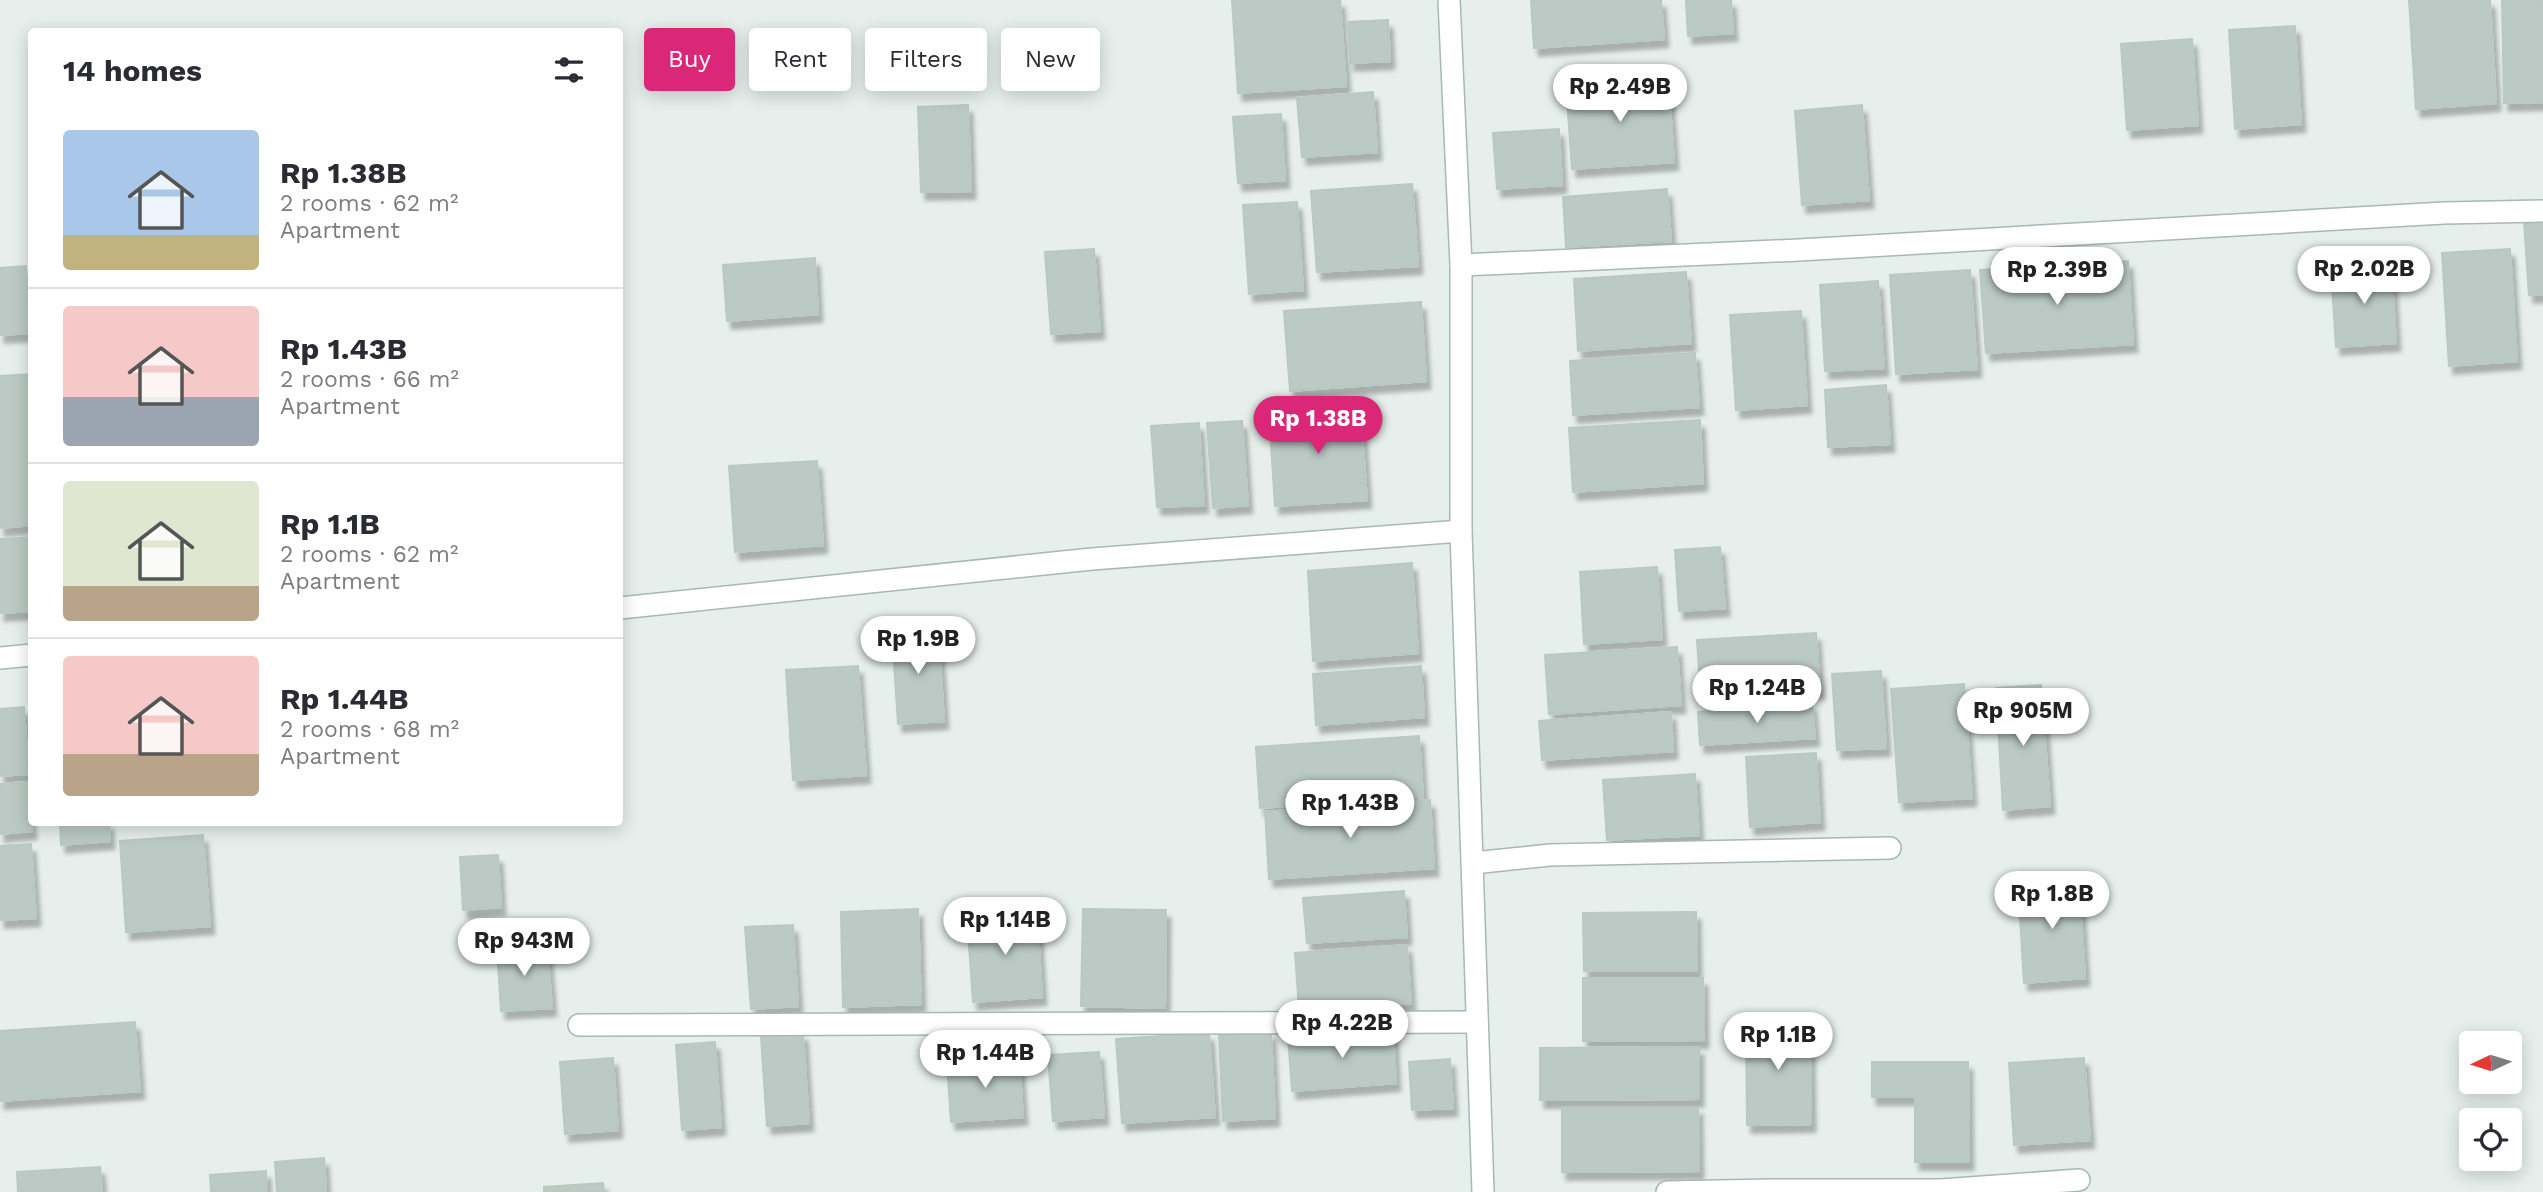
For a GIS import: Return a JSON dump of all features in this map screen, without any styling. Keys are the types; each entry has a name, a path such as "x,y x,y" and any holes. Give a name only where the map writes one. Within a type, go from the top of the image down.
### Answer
{"street":[{"path":"1449,0 1461,265 1461,531 1483,1192"},
{"path":"1461,265 1812,249 2444,213 2543,211"},
{"path":"623,608 1092,559 1461,531"},
{"path":"0,658 28,655"},
{"path":"1473,863 1577,854 1890,848"},
{"path":"579,1025 1477,1022"},
{"path":"1667,1192 1771,1189 1941,1190 2079,1180"}],"building":[{"path":"1232,0 1340,0 1346,86 1238,93"},
{"path":"1531,0 1661,0 1664,39 1534,48"},
{"path":"1686,0 1731,0 1733,33 1688,36"},
{"path":"2409,0 2490,0 2496,103 2416,109"},
{"path":"2543,0 2543,102 2504,103 2502,1"},
{"path":"1388,20 1390,61 1350,63 1348,22"},
{"path":"2295,26 2301,124 2235,129 2229,30"},
{"path":"2192,39 2198,125 2127,130 2121,44"},
{"path":"1668,78 1674,162 1572,169 1566,85"},
{"path":"1373,92 1377,152 1302,157 1297,98"},
{"path":"968,105 971,191 921,192 918,107"},
{"path":"1862,105 1869,200 1802,205 1795,111"},
{"path":"1281,114 1285,180 1238,183 1233,117"},
{"path":"1559,129 1562,185 1497,189 1493,133"},
{"path":"1412,184 1418,266 1317,272 1311,191"},
{"path":"1667,189 1671,241 1566,247 1563,197"},
{"path":"1297,202 1303,290 1249,294 1243,205"},
{"path":"2543,220 2543,294 2529,295 2524,221"},
{"path":"1094,249 1100,331 1051,334 1045,252"},
{"path":"2510,249 2517,361 2449,366 2442,253"},
{"path":"815,258 818,314 727,321 723,265"},
{"path":"2128,261 2133,344 1986,353 1980,270"},
{"path":"2391,264 2396,343 2336,347 2331,269"},
{"path":"26,266 28,333 0,335 0,268"},
{"path":"1970,270 1977,369 1896,374 1890,275"},
{"path":"1686,272 1691,343 1578,351 1574,279"},
{"path":"1878,281 1884,368 1825,371 1820,285"},
{"path":"1421,302 1426,381 1290,391 1284,311"},
{"path":"1801,311 1807,405 1736,410 1730,315"},
{"path":"1695,353 1699,407 1573,415 1570,361"},
{"path":"28,374 28,525 0,528 0,376"},
{"path":"1886,385 1890,444 1828,447 1825,390"},
{"path":"1360,405 1367,500 1275,506 1269,412"},
{"path":"1700,420 1703,483 1573,492 1569,428"},
{"path":"1242,421 1248,505 1213,508 1207,423"},
{"path":"1199,423 1204,505 1157,507 1151,426"},
{"path":"817,461 823,545 735,552 729,466"},
{"path":"28,537 28,611 0,613 0,539"},
{"path":"1720,547 1725,608 1679,611 1675,550"},
{"path":"1412,563 1418,653 1313,661 1308,571"},
{"path":"1657,567 1662,639 1584,644 1580,572"},
{"path":"938,629 944,721 898,724 892,632"},
{"path":"1816,633 1820,691 1701,698 1697,640"},
{"path":"1677,647 1681,705 1549,714 1545,655"},
{"path":"858,666 866,775 793,780 786,670"},
{"path":"1421,666 1424,717 1316,725 1313,674"},
{"path":"1881,671 1886,748 1837,750 1832,674"},
{"path":"1964,684 1972,798 1899,802 1891,689"},
{"path":"2041,685 2050,806 2003,810 1996,688"},
{"path":"1812,704 1815,738 1700,745 1698,712"},
{"path":"24,707 28,774 0,776 0,709"},
{"path":"1671,712 1673,751 1542,760 1539,721"},
{"path":"1419,736 1423,797 1260,808 1256,747"},
{"path":"1816,753 1820,822 1750,827 1746,757"},
{"path":"1695,774 1699,835 1607,840 1603,780"},
{"path":"28,782 28,826 32,826 32,831 0,834 0,784"},
{"path":"1430,800 1434,868 1269,879 1265,812"},
{"path":"60,826 109,826 110,841 61,845"},
{"path":"203,835 210,926 126,932 120,841"},
{"path":"31,844 36,918 0,920 0,846"},
{"path":"498,855 501,907 463,910 460,857"},
{"path":"2079,880 2085,978 2024,983 2018,885"},
{"path":"1404,891 1407,937 1307,943 1303,898"},
{"path":"918,909 921,1004 843,1007 841,912"},
{"path":"1083,909 1166,910 1165,1008 1081,1006"},
{"path":"1696,912 1697,971 1584,971 1583,913"},
{"path":"1037,913 1042,997 973,1002 967,918"},
{"path":"793,925 798,1006 751,1009 745,927"},
{"path":"547,945 552,1008 501,1011 497,947"},
{"path":"1407,945 1411,1003 1299,1010 1295,953"},
{"path":"1583,978 1703,978 1704,1040 1583,1041"},
{"path":"1746,1020 1810,1020 1811,1124 1747,1125"},
{"path":"135,1022 140,1091 0,1101 0,1031"},
{"path":"1393,1030 1396,1083 1292,1091 1288,1036"},
{"path":"1271,1032 1275,1118 1223,1121 1219,1035"},
{"path":"803,1033 809,1123 767,1126 761,1036"},
{"path":"1209,1033 1215,1117 1122,1123 1116,1039"},
{"path":"715,1042 721,1127 682,1130 676,1045"},
{"path":"1699,1047 1699,1099 1540,1100 1540,1048"},
{"path":"1099,1052 1104,1117 1053,1121 1048,1055"},
{"path":"1019,1057 1023,1117 951,1122 947,1062"},
{"path":"613,1058 618,1130 565,1134 560,1062"},
{"path":"2084,1058 2090,1140 2014,1145 2009,1063"},
{"path":"1450,1059 1453,1108 1412,1110 1409,1062"},
{"path":"1872,1062 1968,1062 1969,1162 1915,1162 1915,1097 1872,1097"},
{"path":"1562,1107 1698,1107 1699,1171 1562,1172"},
{"path":"324,1158 326,1192 277,1192 275,1162"},
{"path":"100,1167 102,1192 18,1192 17,1172"},
{"path":"266,1171 267,1192 211,1192 210,1175"},
{"path":"603,1183 604,1192 544,1192 544,1187"}]}
